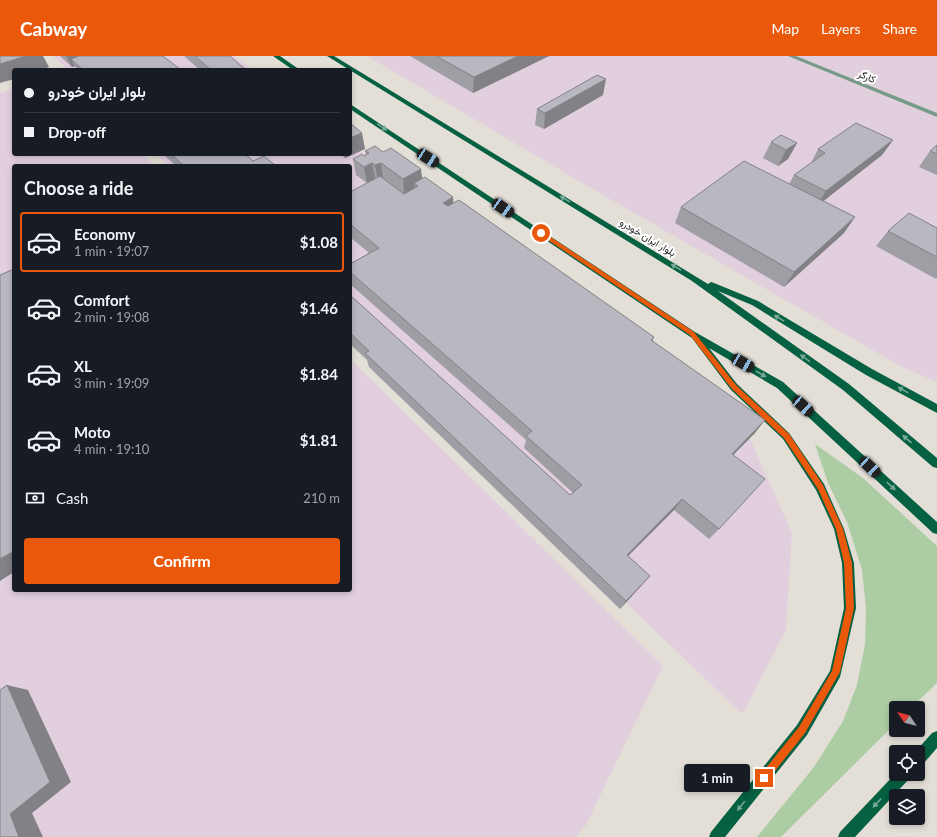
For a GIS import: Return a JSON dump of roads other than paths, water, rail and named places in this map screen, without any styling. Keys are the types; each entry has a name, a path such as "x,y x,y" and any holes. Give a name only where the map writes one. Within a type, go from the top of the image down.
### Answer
{"main road":[{"path":"276,56 294,68"},
{"name":"بلوار ایران خودرو","path":"330,56 350,68"},
{"name":"بلوار ایران خودرو","path":"352,69 695,279 846,388 937,464"},
{"path":"352,107 692,334 780,385 937,529"},
{"path":"695,279 755,303 869,372 937,409"},
{"path":"692,334 734,387 786,436 820,487 839,529 848,563 850,608 836,672 802,730 716,837"},
{"path":"925,751 937,738"},
{"path":"845,837 897,781"}],"lane":[{"name":"کارگر","path":"791,56 937,115"}]}
